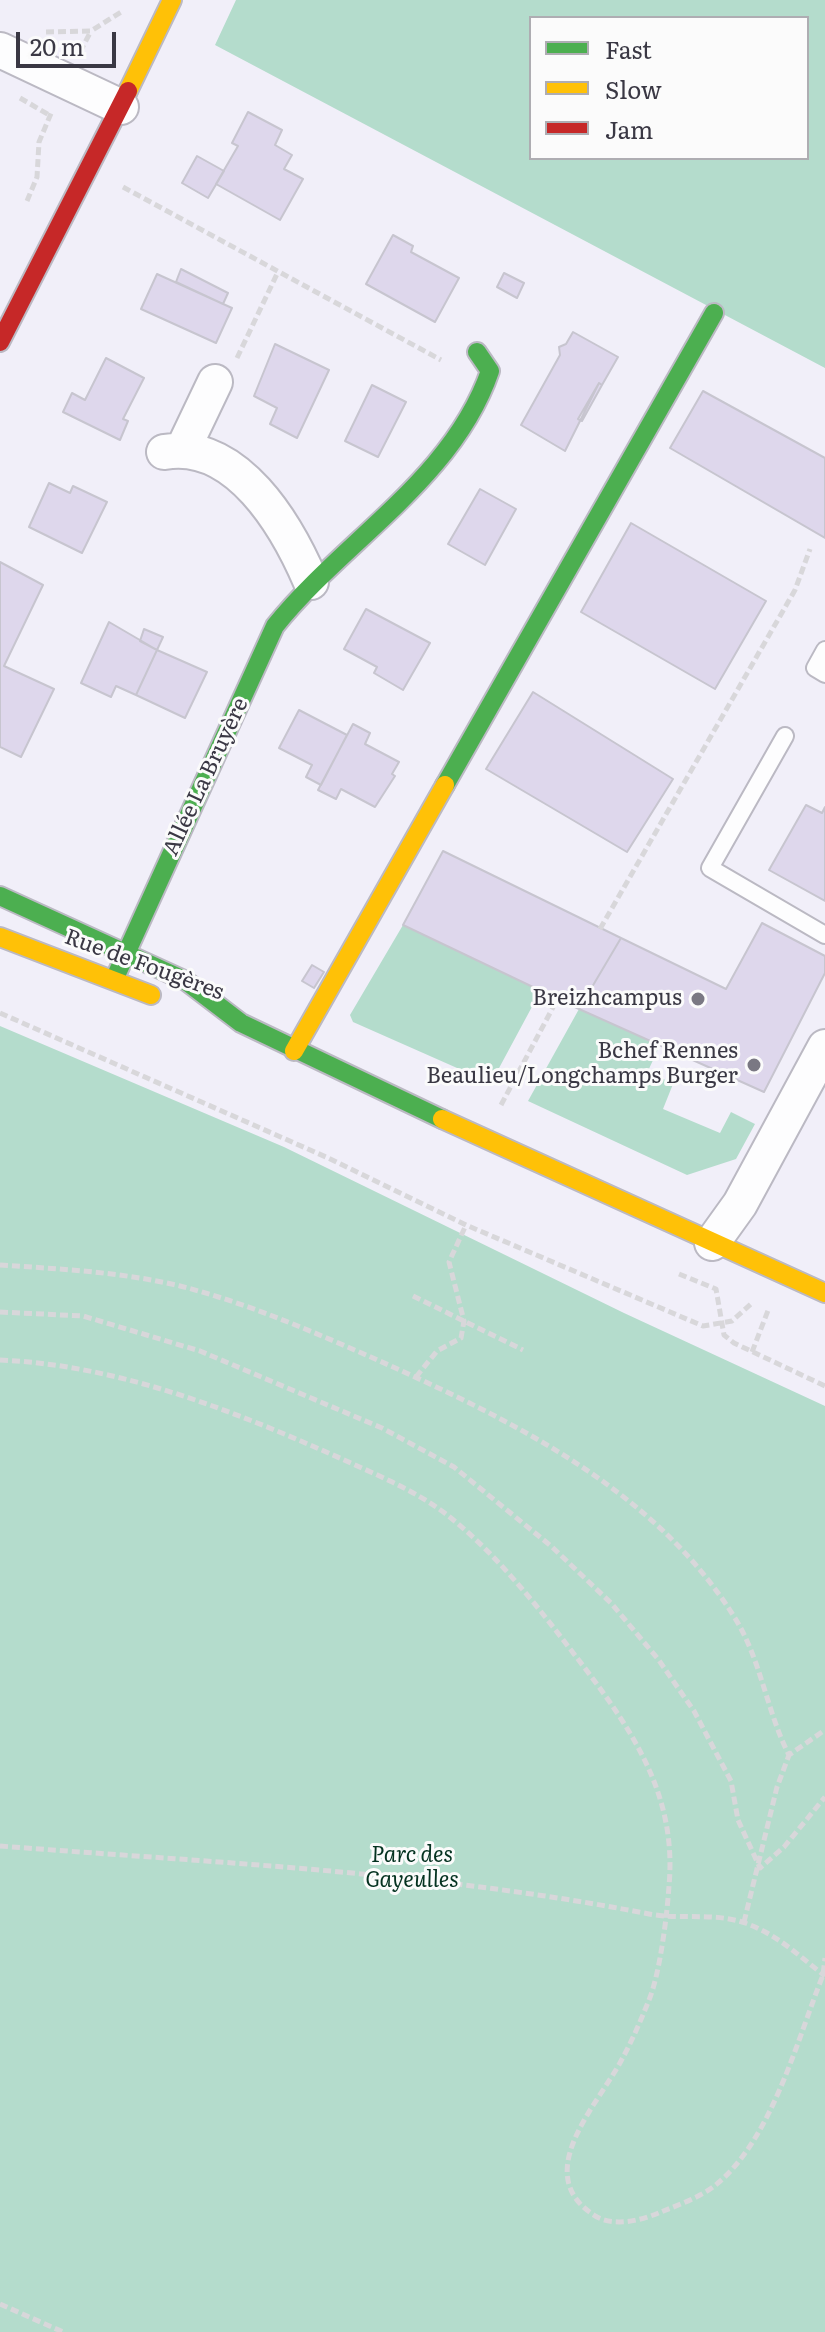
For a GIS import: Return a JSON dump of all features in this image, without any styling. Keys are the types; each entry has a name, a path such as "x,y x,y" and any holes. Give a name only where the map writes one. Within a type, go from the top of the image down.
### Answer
{"street":[{"path":"0,342 91,169 172,0"},
{"path":"0,50 121,107"},
{"path":"294,1051 714,313"},
{"name":"Allée La Bruyère","path":"114,980 275,626 311,582 462,435 487,387 490,371 477,352"},
{"path":"215,382 174,451 220,465 250,484 294,543 311,582"},
{"name":"Rue de Fougères","path":"0,896 186,981 241,1023"},
{"name":"Rue de Fougères","path":"0,937 165,1001"},
{"name":"Rue de Fougères","path":"203,1017 241,1023"},
{"path":"241,1023 294,1051 825,1293"},
{"path":"712,1243 734,1214 825,1047"}],"lane":[{"path":"825,650 815,668 825,674"},
{"path":"785,736 710,868 825,935"}],"path":[{"path":"40,32 91,31 118,16 126,0"},
{"path":"25,206 37,177 39,142 91,31"},
{"path":"91,169 277,274 443,361 477,352"},
{"path":"215,382 227,380 277,274"},
{"path":"600,929 795,590 810,549"},
{"path":"495,1116 558,998"},
{"path":"0,1013 326,1157 466,1225 703,1326 732,1321 753,1302"},
{"path":"416,1377 437,1351 461,1338 464,1321 449,1262 466,1225"},
{"path":"0,1265 72,1269 180,1286 271,1316 416,1377 494,1416 588,1470 639,1509 685,1554 734,1616 754,1656 778,1732 789,1755"},
{"path":"679,1274 716,1289 724,1335 752,1352 825,1386"},
{"path":"752,1352 783,1275"},
{"path":"413,1296 523,1350"},
{"path":"0,1312 83,1316 200,1351 382,1428 454,1467 551,1546 611,1603 658,1659 694,1711 731,1781 738,1820 760,1868"},
{"path":"0,1360 139,1382 217,1408 403,1487 449,1516 488,1551 552,1626 600,1689 644,1757 661,1792 667,1822 670,1885 651,1995 622,2060 571,2143 567,2175 576,2201 601,2220 629,2222 656,2215 711,2189 729,2173 769,2111 824,1975 825,1958"},
{"path":"744,1922 760,1868 777,1787 789,1755 825,1730"},
{"path":"760,1868 784,1847 825,1797"},
{"path":"0,1846 447,1882 578,1900 664,1917 706,1915 744,1922 778,1938 824,1975"},
{"path":"0,2304 63,2332"}],"green space":[{"path":"236,0 825,0 825,368 215,45"},
{"path":"403,925 541,990 491,1083 353,1022 350,1015"},
{"path":"579,1009 660,1045 648,1071 673,1084 663,1109 720,1133 731,1112 755,1124 736,1159 687,1175 528,1101"},
{"name":"Parc des Gayeulles","path":"0,1026 284,1147 624,1313 825,1406 825,2332 0,2332"}],"building":[{"path":"248,112 282,130 275,145 292,155 284,169 303,179 280,220 216,184 238,146 232,143"},
{"path":"197,156 224,171 208,198 182,183"},
{"path":"393,235 413,246 411,252 459,278 435,322 366,284"},
{"path":"181,269 228,293 223,304 176,282"},
{"path":"504,273 524,283 517,298 497,287"},
{"path":"157,274 232,308 216,343 141,309"},
{"path":"573,332 618,357 602,385 599,383 565,451 521,425 560,355 559,347 566,344"},
{"path":"275,344 329,370 297,438 270,424 277,408 254,396"},
{"path":"106,358 144,378 123,419 128,421 120,440 63,412 72,393 85,400"},
{"path":"599,383 602,385 582,421 578,419"},
{"path":"372,385 406,402 378,457 345,441"},
{"path":"703,391 825,458 825,538 670,448"},
{"path":"49,483 70,493 73,486 107,502 82,553 29,527"},
{"path":"480,489 516,509 485,565 448,544"},
{"path":"631,523 766,601 715,689 581,612"},
{"path":"0,562 43,585 4,666 54,689 21,757 0,747"},
{"path":"366,609 430,643 403,690 374,673 377,667 344,649"},
{"path":"109,622 157,650 136,695 116,686 111,697 81,683"},
{"path":"144,629 163,637 157,650 140,641"},
{"path":"157,650 207,672 185,718 136,695"},
{"path":"533,692 673,779 627,852 486,769"},
{"path":"299,710 347,735 321,785 306,777 312,765 279,748"},
{"path":"353,724 370,733 365,744 399,762 392,774 395,776 375,807 341,789 336,799 318,790"},
{"path":"806,805 822,813 825,807 825,901 769,870"},
{"path":"443,851 621,938 579,1009 403,925"},
{"name":"Breizhcampus","path":"762,923 825,956 825,973 764,1092 579,1009 621,938 726,989"},
{"path":"312,965 324,972 314,988 302,981"}],"traffic: fast":[{"path":"445,785 714,313"},
{"path":"114,980 275,626 332,565 424,476 450,444 473,409 490,371 477,352"},
{"path":"0,896 186,981 241,1023 442,1119"}],"traffic: slow":[{"path":"128,91 172,0"},
{"path":"294,1051 445,785"},
{"path":"0,937 151,995"},
{"path":"442,1119 825,1293"}],"traffic: jam":[{"path":"0,342 128,91"}],"place":[{"name":"Breizhcampus","path":"698,999"},
{"name":"Bchef Rennes Beaulieu/Longchamps Burger","path":"754,1065"}]}
